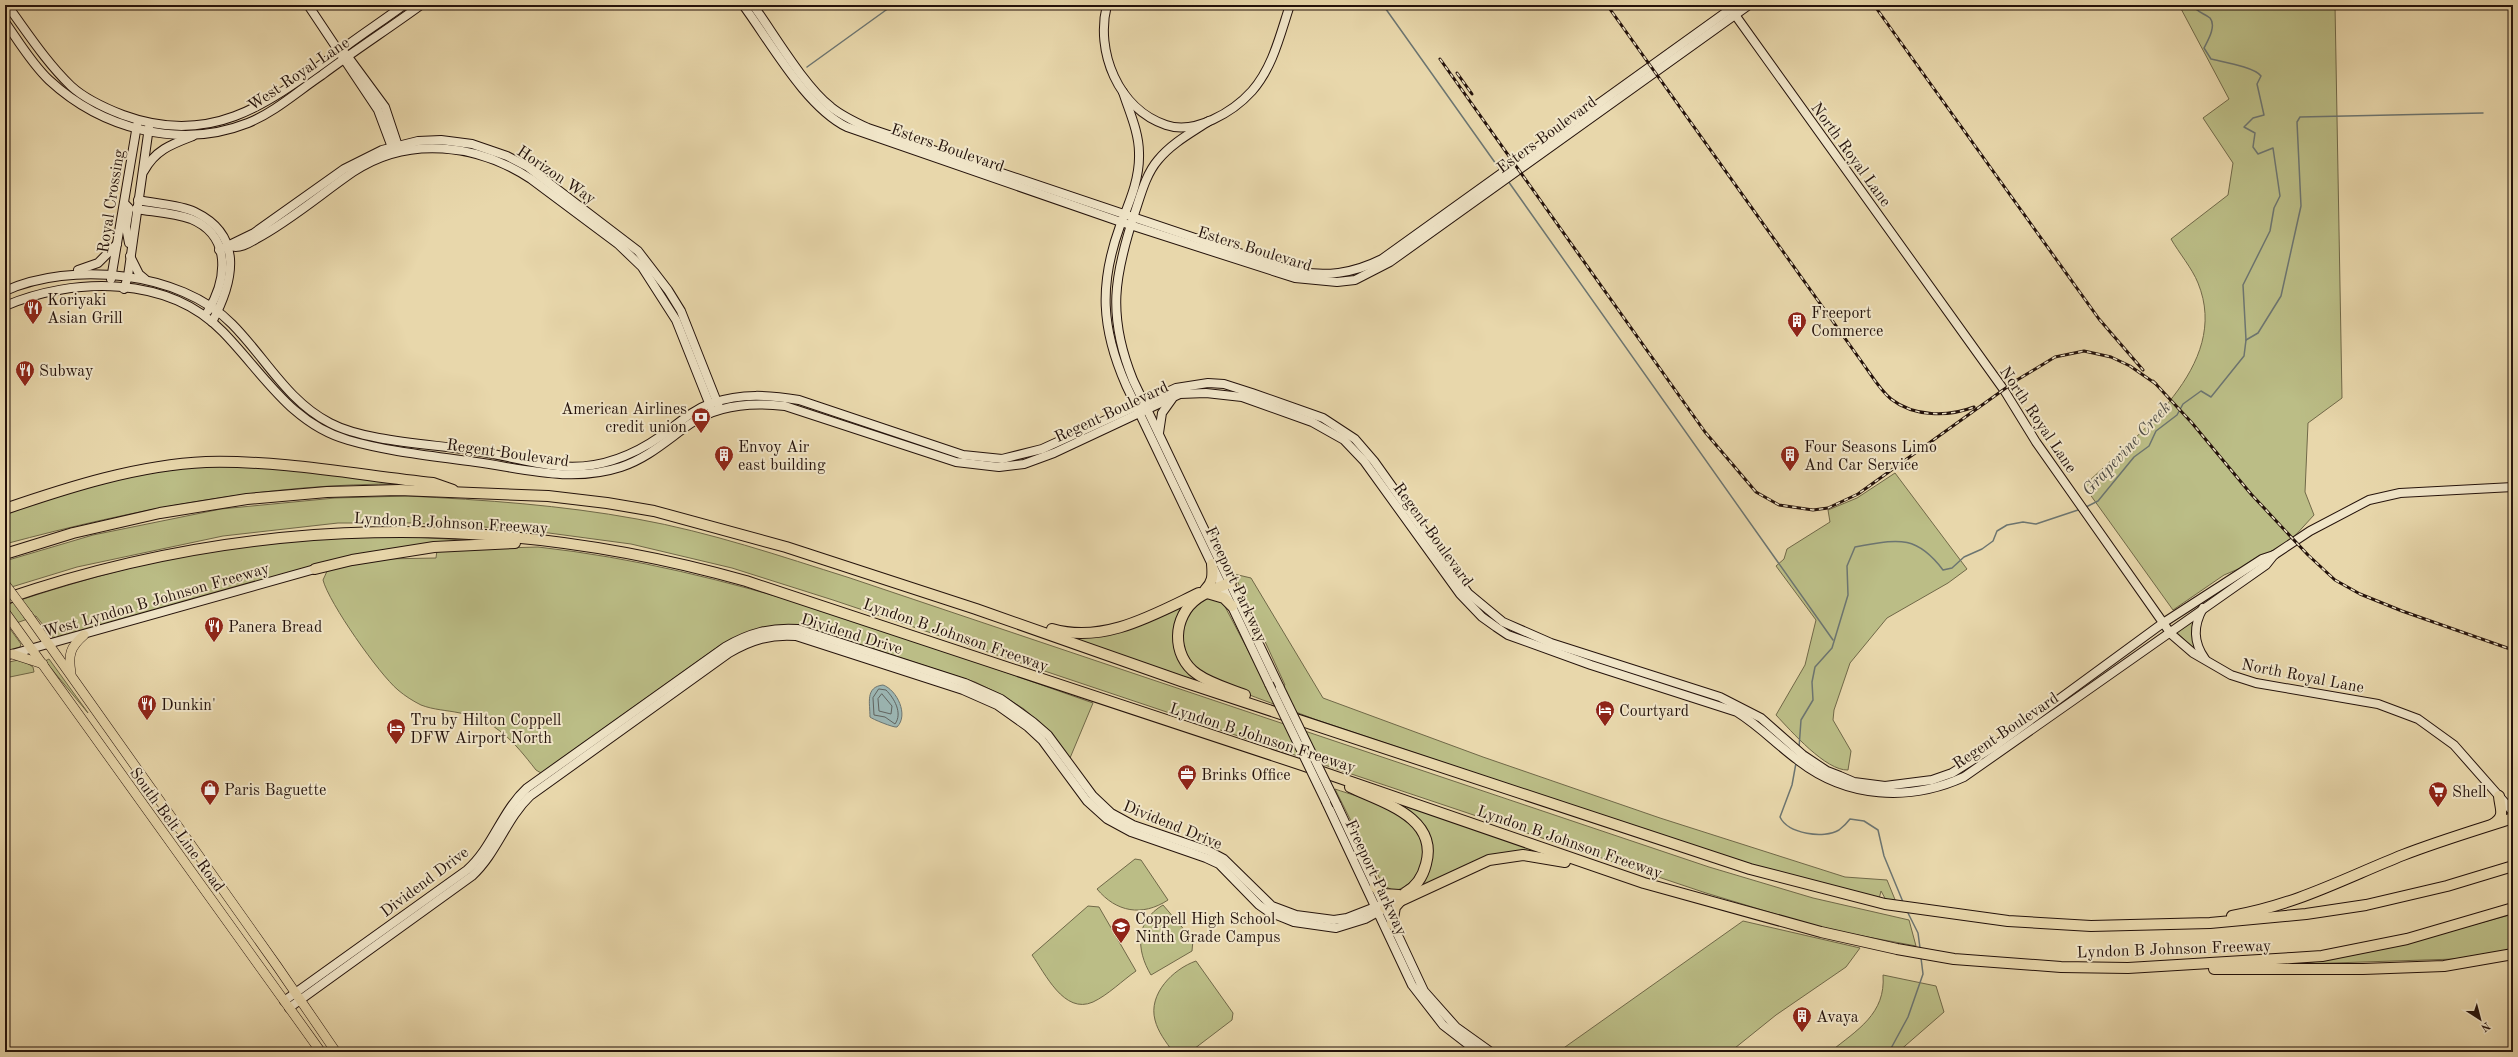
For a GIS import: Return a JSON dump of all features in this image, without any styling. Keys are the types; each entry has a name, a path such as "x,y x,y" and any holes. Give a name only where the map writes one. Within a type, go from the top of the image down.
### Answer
{"highway":[{"path":"5,509 117,476 204,462 279,465 433,483 465,494"},
{"name":"Lyndon B Johnson Freeway","path":"5,554 22,548 160,513 247,499 327,492 399,490 465,494 548,496 654,511 786,546 976,609 1174,678 1750,869 1885,904 1945,914 2008,921 2139,926 2236,922 2366,905 2447,886 2513,866"},
{"name":"Lyndon B Johnson Freeway","path":"5,599 65,578 138,559 272,538 372,532 451,534 540,540 676,562 746,580 1302,765 1644,883 1821,932 1897,949 1954,959 2061,968 2128,968 2322,956 2406,939 2513,908"},
{"path":"315,569 352,560 434,547 488,545 540,540"},
{"path":"5,550 22,548"},
{"path":"1212,564 1212,579 1206,592 1189,607 1179,626 1180,651 1188,666 1197,674 1210,681 1351,737"},
{"path":"976,609 1061,632 1088,634 1121,628 1226,582"},
{"path":"1206,592 1224,598 1232,606"},
{"path":"1302,765 1406,814 1418,824 1427,843 1427,863 1415,885 1400,897 1395,907 1392,924"},
{"path":"2492,825 2501,817 2499,796"},
{"path":"2139,926 2227,916 2271,908 2318,893 2428,846 2513,818"},
{"path":"1380,908 1400,897 1476,864 1516,855 1545,857 1644,883"},
{"path":"1375,887 1384,894 1400,897"},
{"path":"2128,968 2370,969 2457,965 2513,954"}],"main road":[{"name":"South Belt Line Road","path":"5,584 71,674 336,1052"},
{"name":"South Belt Line Road","path":"5,612 321,1052"},
{"path":"71,674 70,651 73,645 84,635"},
{"path":"9,655 43,664"}],"street":[{"name":"West Royal Lane","path":"7,5 44,55 68,83 101,106 137,120 150,123 208,123 238,116 260,106 404,5"},
{"path":"308,5 346,58 378,110 396,149"},
{"name":"West Royal Lane","path":"5,22 48,80 69,97 118,123 136,130 148,132 197,134 231,129 260,117 421,5"},
{"name":"Esters Boulevard","path":"743,5 819,108 835,121 1125,214 1132,221"},
{"name":"Esters Boulevard","path":"753,5 822,100 859,128 1122,222 1132,221 1295,278 1338,282 1360,278 1390,262 1733,9 1750,5"},
{"path":"1107,5 1103,28 1103,43 1112,75 1123,92 1139,110 1166,126 1186,127 1209,121 1238,104 1261,80 1269,66 1290,5"},
{"name":"North Royal Lane","path":"1733,9 2004,390 2036,442 2169,631 2208,662 2231,675 2252,682 2356,699 2392,708 2430,726 2454,745 2513,812"},
{"path":"34,62 44,55"},
{"name":"Freeport Parkway","path":"1123,92 1137,135 1139,153 1136,181 1110,254 1105,291 1106,320 1113,352 1141,407 1212,564 1226,582 1232,606 1269,684 1326,802 1380,908 1404,970 1451,1033 1478,1052"},
{"name":"Royal Crossing","path":"109,286 137,120"},
{"name":"Freeport Parkway","path":"1209,121 1174,144 1156,162 1150,172 1132,221 1118,269 1117,324 1126,363 1141,407 1160,436 1226,582 1337,805 1375,887 1380,908 1392,924 1429,1004 1456,1027 1491,1052"},
{"path":"118,123 127,130 133,144"},
{"name":"Royal Crossing","path":"124,289 128,276 136,209 150,123"},
{"path":"141,177 156,154 197,134"},
{"name":"Horizon Way","path":"226,248 233,241 261,229 364,162 396,149 442,148 481,154 516,169 630,243 668,290 687,324 714,407"},
{"name":"Horizon Way","path":"554,194 632,257 661,295 676,320 714,407"},
{"path":"138,200 180,212 202,226 226,248 223,261 222,279 212,322"},
{"path":"124,204 129,208 126,226 130,254 139,274 147,281"},
{"path":"136,209 180,212"},
{"path":"64,274 98,263 117,244"},
{"name":"Regent Boulevard","path":"5,291 37,280 64,274 112,274 128,276 183,292 214,309 247,339 302,406 332,424 354,433 476,450 554,465 580,466 612,461 653,441 691,413 756,394 799,400 963,456 1002,459 1042,449 1141,407 1185,386 1208,383 1224,384 1329,422 1362,446 1468,592 1491,613 1514,628 1637,676 1736,712 1757,724 1799,761 1826,774 1877,793 1895,794 1934,789 1964,777 2169,631 2266,565 2274,555"},
{"name":"Regent Boulevard","path":"5,306 36,295 77,286 109,286 175,300 205,316 212,322 224,333 278,395 302,418 329,433 361,444 551,474 580,475 610,470 634,462 658,448 714,407"},
{"path":"661,295 668,290"},
{"path":"1105,291 1110,296 1112,317 1117,324"},
{"path":"205,316 214,309"},
{"name":"Regent Boulevard","path":"1141,407 1178,395 1206,393 1242,397 1312,422 1336,434 1364,461 1453,586 1482,617 1508,635 1637,676 1720,698 1741,707 1770,724 1786,740 1826,774"},
{"path":"1160,436 1162,412 1178,395"},
{"name":"Regent Boulevard","path":"1848,783 1900,786 1932,780 1952,773 1995,746 2163,623 2262,559 2274,555 2310,531 2369,500 2400,493 2513,487"},
{"name":"West Lyndon B Johnson Freeway","path":"9,655 315,569"},
{"path":"2204,607 2197,621 2195,634 2199,649 2208,662"},
{"name":"Dividend Drive","path":"287,1004 418,910 476,862 491,842 515,799 527,788 736,641 771,628 798,628 863,654 984,690 1001,699 1033,722 1048,736 1102,806 1122,820 1165,840 1209,851 1221,862 1258,905 1269,912 1294,922 1336,928 1365,919 1380,908"}],"green space":[{"path":"2179,5 2335,5 2342,398 2308,423 2305,492 2314,515 2281,551 2224,575 2173,610 2084,486 2152,421 2173,396 2191,370 2202,343 2205,313 2198,283 2171,239 2228,195 2233,163 2203,118 2229,99"},
{"path":"209,465 277,467 404,484 303,488 203,500 103,520 5,544 5,513 94,485 157,471"},
{"path":"1895,473 1967,569 1948,583 1887,618 1850,663 1834,710 1833,720 1851,751 1848,770 1839,769 1809,749 1776,715 1805,665 1816,620 1776,566 1784,559 1787,549 1830,522 1828,510 1857,498"},
{"path":"408,496 523,504 608,514 664,524 745,545 850,578 1709,867 1813,898 1909,920 1916,946 1825,929 1706,893 833,600 732,568 631,544 519,529 411,523 338,523 223,536 77,567 5,589 5,561 93,535 221,509 335,498"},
{"path":"412,537 481,541 365,553 55,640 36,616 8,626 21,644 20,647 5,651 5,605 98,576 193,554 258,544 335,538"},
{"path":"538,547 610,557 680,571 750,589 820,609 888,631 1093,703 1070,758 1050,732 1024,709 1000,694 975,682 803,626 780,625 749,632 719,646 541,773 536,770 520,750 504,734 495,727 484,721 460,713 421,705 398,690 379,669 344,621 327,591 323,580 328,569 384,559 436,558 437,550"},
{"path":"1234,574 1251,578 1323,698 1483,757 1660,818 1845,877 1887,880 1896,902 1886,900 1881,891 1879,899 1776,874 1314,719 1226,685 1195,667 1184,650 1182,636 1185,623 1192,610 1198,603 1212,597 1222,601 1270,692 1285,685"},
{"path":"1192,598 1177,649 1214,687 1061,634 1091,637"},
{"path":"2194,616 2197,651 2175,631"},
{"path":"49,659 86,710 88,713 45,661"},
{"path":"18,660 24,661 33,667 34,672 5,678 5,663"},
{"path":"1335,789 1376,803 1404,816 1414,825 1422,836 1424,857 1422,864 1417,874 1404,887 1394,891 1383,885"},
{"path":"1392,801 1547,853 1546,855 1524,852 1407,894 1430,848"},
{"path":"1135,859 1141,860 1168,900 1149,909 1130,910 1112,903 1097,889"},
{"path":"1163,905 1193,940 1192,951 1151,975 1143,956 1141,937 1147,919"},
{"path":"1088,906 1099,907 1136,971 1099,999 1083,1004 1073,1003 1064,998 1056,990 1032,955"},
{"path":"2513,914 2513,949 2455,959 2302,964 2396,946"},
{"path":"1743,921 1860,948 1846,967 1776,1015 1730,1052 1558,1052"},
{"path":"1196,961 1233,1013 1232,1020 1190,1052 1173,1052 1162,1037 1156,1024 1154,1010 1155,1001 1164,984 1171,976 1187,965"},
{"path":"1883,975 1936,986 1944,1012 1898,1052 1830,1052 1868,1020 1875,1011 1883,989"}],"water":[{"path":"883,685 893,692 900,703 902,716 897,727 870,717 869,701 871,692 877,686"}],"waterway":[{"path":"807,67 893,5"},
{"path":"1383,5 1501,171"},
{"name":"Grapevine Creek","path":"2086,507 2098,501 2134,457 2149,446 2156,431 2177,415 2183,404 2201,391 2211,397 2244,356 2246,340 2243,285 2270,231 2274,208 2280,196 2273,148 2258,154 2253,147 2255,133 2244,127 2253,118 2264,115 2257,84 2261,76 2246,67 2211,59 2204,48 2211,34 2212,21 2210,18 2196,10 2192,5"},
{"path":"2246,340 2258,333 2281,296 2301,206 2297,122 2300,117 2483,113"},
{"path":"1508,181 1833,640"},
{"name":"Grapevine Creek","path":"1799,748 1801,720 1813,700 1812,682 1815,667 1832,648 1848,595 1847,566 1855,547 1882,542 1904,542 1923,550 1933,558 1943,570 1952,568 1964,557 1982,549 1993,541 1997,531 2007,525 2023,522 2036,524 2081,509"},
{"name":"Grapevine Creek","path":"1796,763 1792,785 1780,817 1784,823 1798,831 1825,834 1839,830 1850,819 1864,821 1878,830 1884,856 1903,902"},
{"name":"Grapevine Creek","path":"1907,911 1918,933 1920,948"},
{"name":"Grapevine Creek","path":"1889,1052 1908,1017 1923,974 1921,958"}],"railway":[{"path":"1607,5 1883,391 1900,405 1931,414 1942,414 1974,407"},
{"path":"1874,5 2099,319 2143,370"},
{"path":"1440,59 1705,432 1756,492 1779,505 1813,510 1828,508 1858,494 2017,380 2055,357 2084,351 2111,357 2130,366 2156,384"},
{"path":"1457,73 1472,94"},
{"path":"2153,381 2192,423 2251,494 2308,555 2335,580 2360,594 2402,611 2513,650"}],"place":[{"name":"Koriyaki Asian Grill","path":"33,325"},
{"name":"Freeport Commerce","path":"1797,338"},
{"name":"Subway","path":"25,387"},
{"name":"American Airlines credit union","path":"701,434"},
{"name":"Envoy Air east building","path":"724,472"},
{"name":"Four Seasons Limo And Car Service","path":"1790,472"},
{"name":"Panera Bread","path":"214,643"},
{"name":"Dunkin'","path":"147,721"},
{"name":"Courtyard","path":"1605,727"},
{"name":"Tru by Hilton Coppell DFW Airport North","path":"396,745"},
{"name":"Brinks Office","path":"1187,791"},
{"name":"Paris Baguette","path":"210,806"},
{"name":"Shell","path":"2438,808"},
{"name":"Coppell High School Ninth Grade Campus","path":"1121,944"},
{"name":"Avaya","path":"1802,1033"}]}
